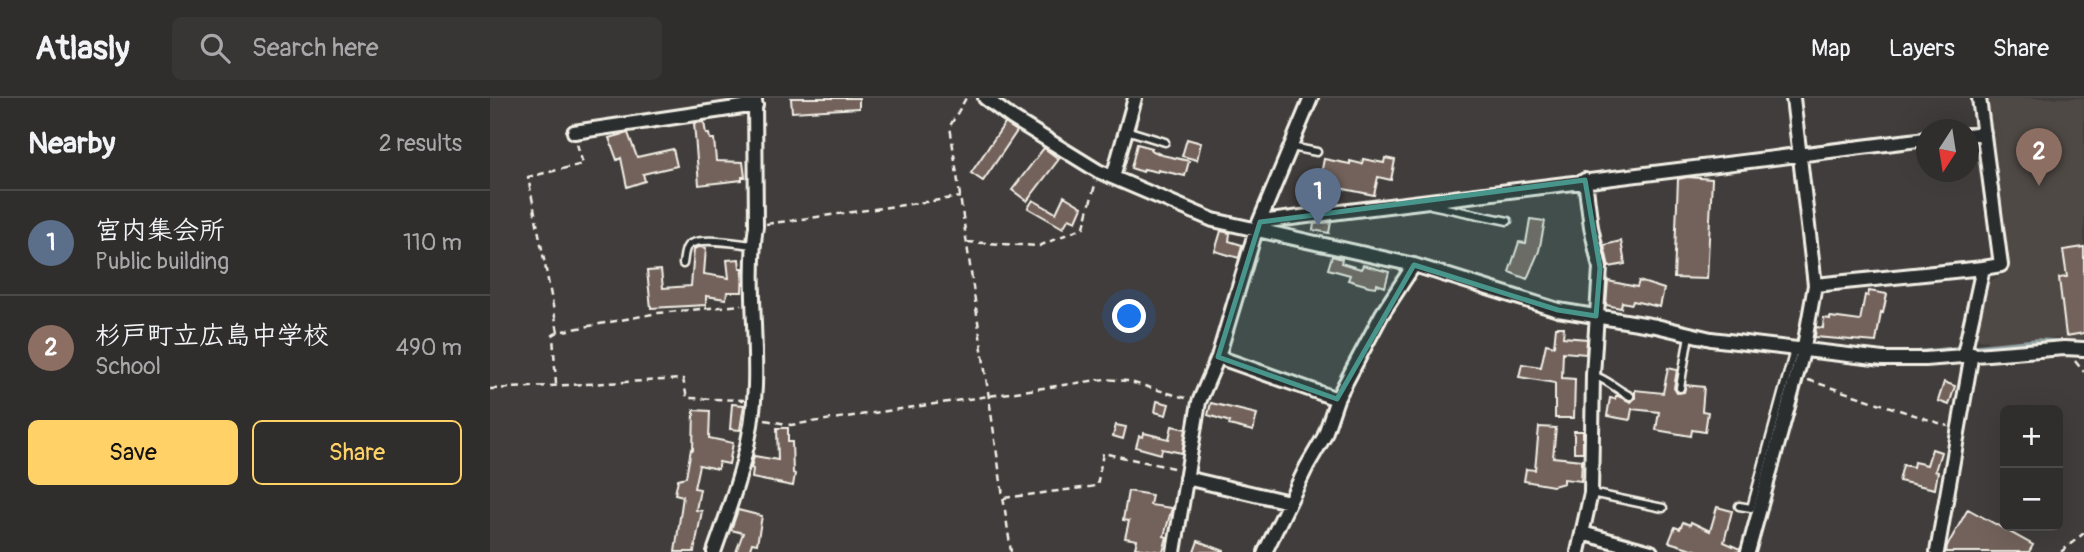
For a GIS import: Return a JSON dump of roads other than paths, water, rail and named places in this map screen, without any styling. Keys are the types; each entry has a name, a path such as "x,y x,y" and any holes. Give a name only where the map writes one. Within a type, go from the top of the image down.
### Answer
{"street":[{"path":"985,98 1098,172 1213,220 1258,226 1414,265 1558,310 1656,326 1711,340 1883,359 2084,349"},
{"path":"1113,177 1135,98"},
{"path":"1174,552 1199,402 1217,357 1258,226 1311,98"},
{"path":"1748,552 1795,376 1798,351 1815,285 1793,98"},
{"path":"1815,285 2001,265 1979,98"},
{"path":"574,132 756,101 756,226 752,304 754,400 747,449 714,552"},
{"path":"1979,134 1984,133"},
{"path":"1258,226 1585,180 1916,140"},
{"path":"1578,552 1591,493 1593,375 1600,268 1585,180"},
{"path":"1265,552 1324,437 1337,399 1382,314 1414,265"},
{"path":"1937,552 1983,268"},
{"path":"1217,357 1337,399"},
{"path":"1187,475 1289,502"},
{"path":"1582,533 1651,552"}],"lane":[{"path":"1126,130 1165,142"},
{"path":"1291,147 1317,152"},
{"path":"1417,202 1508,221"},
{"path":"683,264 687,247 691,243 717,241 753,245"},
{"path":"1680,388 1689,334"},
{"path":"1739,506 1751,508 1798,351"},
{"path":"1593,375 1608,380 1630,396"},
{"path":"1591,493 1663,508"}],"waterway":[{"path":"1905,353 2037,340 2084,342"}],"place":[{"name":"杉戸町立広島中学校","path":"2039,186"},
{"name":"宮内集会所","path":"1318,226"}]}
